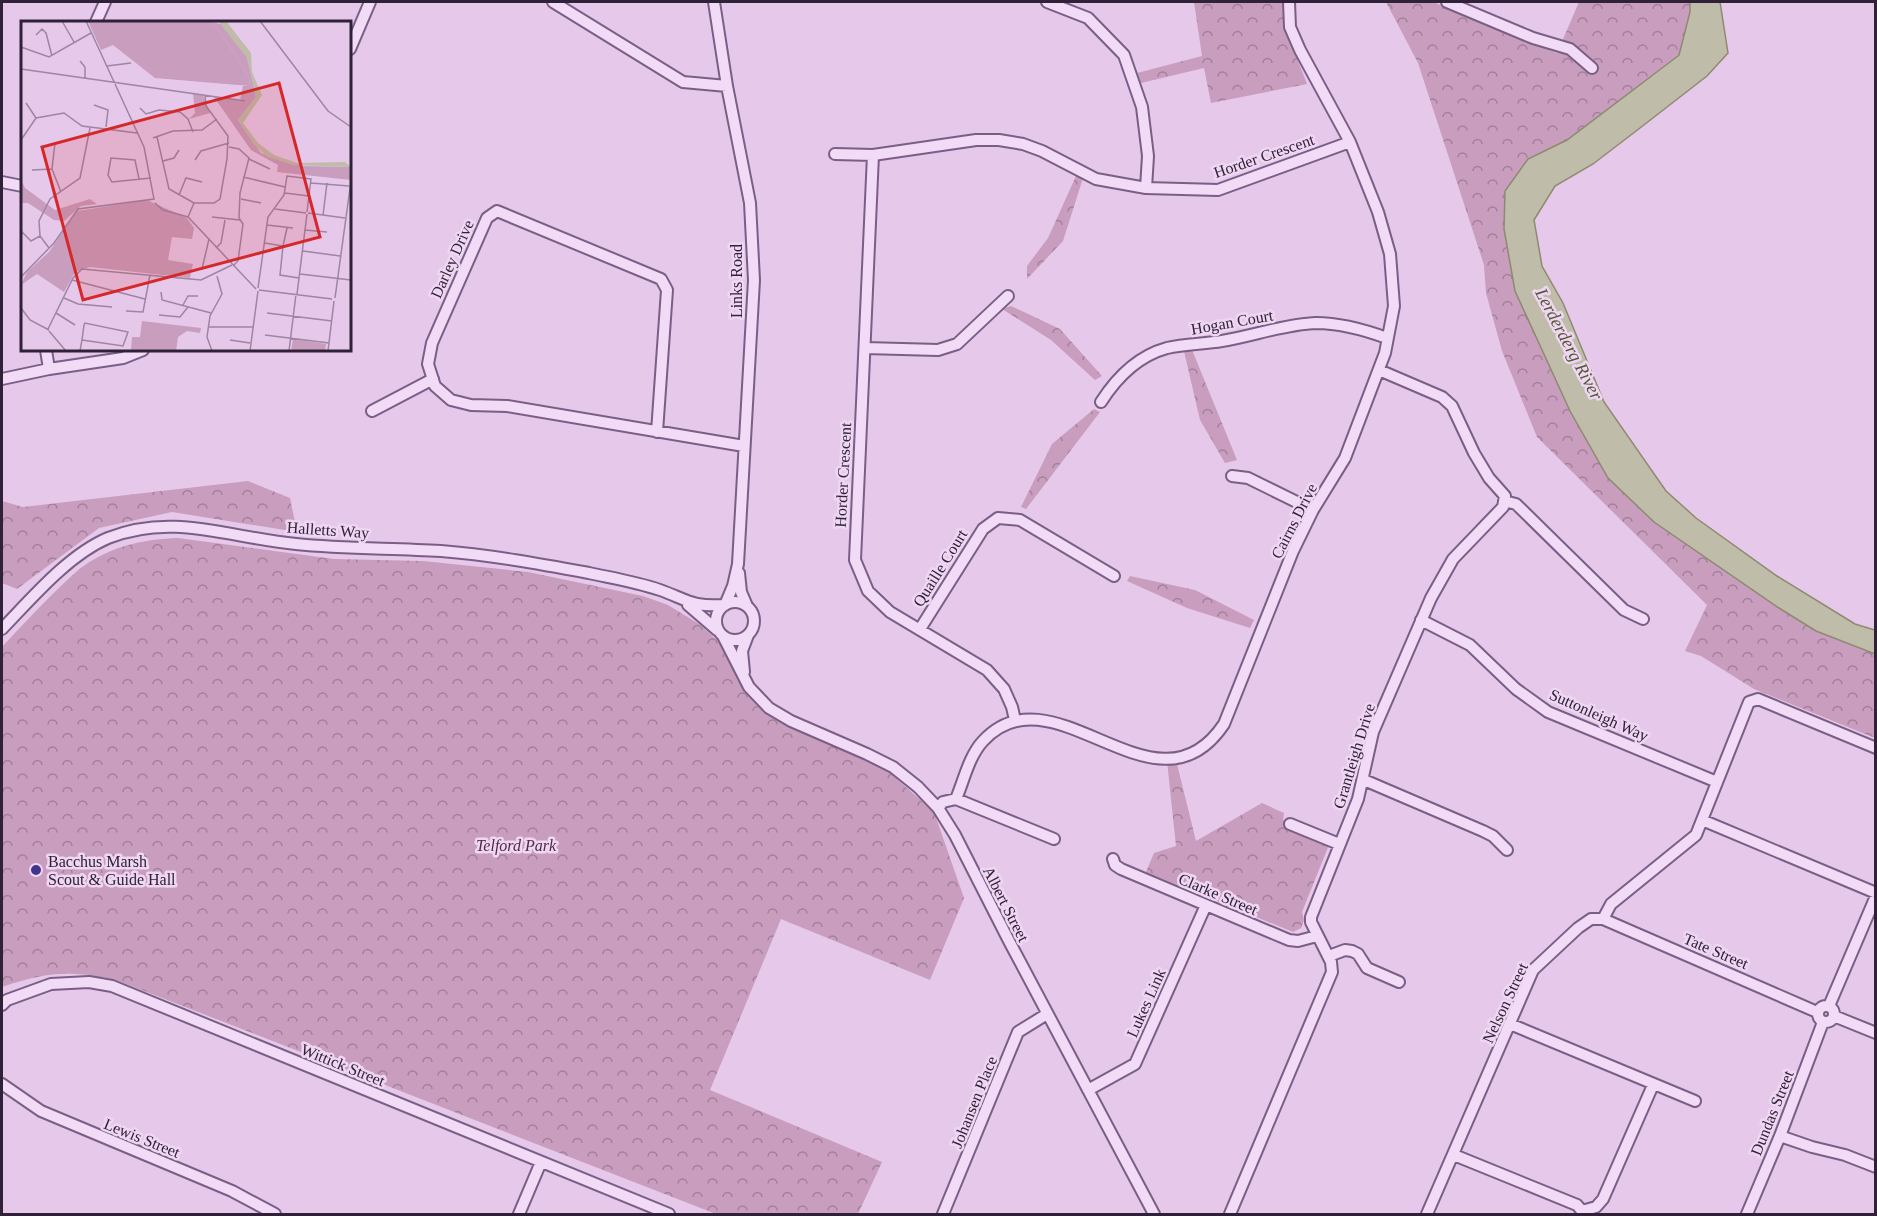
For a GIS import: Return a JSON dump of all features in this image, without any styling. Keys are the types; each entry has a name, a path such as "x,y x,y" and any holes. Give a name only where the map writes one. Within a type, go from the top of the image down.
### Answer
{"street":[{"path":"96,21 105,2"},
{"path":"351,47 370,2"},
{"path":"553,2 683,82 727,86"},
{"name":"Links Road","path":"714,2 727,86 750,203 753,269 738,564 741,592 747,606"},
{"path":"1047,2 1088,18 1124,55 1142,107 1148,156 1146,188"},
{"name":"Cairns Drive","path":"1015,720 1035,719 1054,722 1142,757 1157,759 1176,758 1193,752 1216,736 1224,724 1293,551 1313,510 1345,458 1379,370 1385,353 1394,306 1390,254 1378,212 1350,142 1290,27 1289,2"},
{"path":"1448,2 1533,38 1570,49 1592,68"},
{"name":"Horder Crescent","path":"835,154 873,155 976,140 999,140 1023,144 1042,151 1096,179 1146,188 1218,190 1350,142"},
{"name":"Horder Crescent","path":"873,155 855,560 868,591 890,612 987,670 1004,689 1012,706 1015,720"},
{"path":"2,182 21,186"},
{"name":"Darley Drive","path":"433,379 428,364 432,343 487,218 497,211 661,279 667,290 657,432"},
{"path":"865,348 938,350 957,344 1008,296"},
{"name":"Hogan Court","path":"1101,402 1110,387 1127,369 1167,348 1221,341 1316,323 1352,328 1387,338"},
{"path":"46,351 50,369"},
{"path":"2,379 123,358 140,351"},
{"path":"1379,370 1442,397 1452,406 1474,453 1489,477 1505,496 1504,501 1516,504 1624,610 1643,619"},
{"path":"372,411 433,379 435,386 451,400 471,405 507,406 744,446"},
{"path":"1232,476 1248,478 1313,510"},
{"name":"Grantleigh Drive","path":"1329,956 1317,936 1311,917 1364,780 1373,732 1421,620 1453,559 1503,507 1504,501"},
{"name":"Quaille Court","path":"920,629 983,529 998,518 1020,520 1114,576"},
{"name":"Halletts Way","path":"2,629 45,585 82,553 108,539 143,528 177,525 292,544 442,551 513,560 625,581 661,590 683,601 721,633"},
{"name":"Links Road","path":"725,605 733,586 738,564"},
{"name":"Halletts Way","path":"683,601 708,606 725,605"},
{"path":"748,635 735,640 721,633 716,618 725,605 735,602 747,606 753,615 754,623 742,651 743,669 749,687"},
{"name":"Suttonleigh Way","path":"1421,620 1470,645 1516,689 1548,712 1717,782"},
{"name":"Albert Street","path":"721,633 749,687 769,708 791,721 893,767 938,808 955,835 1154,1215"},
{"path":"1603,919 1611,904 1694,837 1746,706 1752,700 1758,699 1875,748"},
{"path":"956,799 973,756 982,741 1015,720"},
{"path":"1364,780 1483,831 1493,836 1507,850"},
{"path":"938,808 943,802 956,799 1054,838"},
{"path":"1702,820 1875,894 1832,1011"},
{"path":"1290,824 1339,844"},
{"name":"Clarke Street","path":"1113,859 1115,865 1121,869 1293,941 1317,936"},
{"name":"Lukes Link","path":"1088,1090 1135,1064 1206,905"},
{"name":"Nelson Street","path":"1428,1215 1535,967 1578,928 1591,919 1603,919"},
{"name":"Tate Street","path":"1603,919 1820,1017"},
{"path":"1230,1215 1332,972 1329,956 1345,950 1352,951 1358,954 1367,968 1399,982"},
{"name":"Wittick Street","path":"2,1005 7,1000 51,984 89,982 112,986 669,1215"},
{"path":"1820,1017 1822,1006 1875,1033"},
{"name":"Johansen Place","path":"943,1215 1018,1032 1047,1014"},
{"name":"Dundas Street","path":"1747,1215 1780,1136 1820,1017"},
{"path":"1510,1024 1695,1101"},
{"name":"Lewis Street","path":"2,1083 41,1111 232,1191 275,1215"},
{"path":"1454,1155 1577,1205 1582,1213 1596,1207 1603,1199 1653,1085"},
{"path":"1780,1136 1812,1148 1845,1155 1875,1167"},
{"path":"519,1215 541,1162"}],"green space":[{"path":"1194,2 1283,2 1284,25 1307,84 1211,103 1204,68 1141,83 1137,73 1202,56"},
{"path":"1386,2 1433,2 1557,53 1579,2 1690,2 1690,12 1679,54 1567,140 1528,159 1505,191 1570,411 1729,572 1816,631 1875,654 1875,738 1754,689 1701,656 1685,651 1707,605 1537,437 1502,351 1486,293 1484,265 1418,63"},
{"path":"1076,176 1083,178 1063,241 1027,279 1027,266 1048,238"},
{"path":"1011,306 1060,329 1102,376 1095,380 1051,340 1002,309"},
{"path":"1190,345 1237,460 1225,463 1200,420 1183,347"},
{"path":"1094,409 1100,412 1026,509 1021,507 1052,444"},
{"path":"248,481 290,498 297,532 172,512 99,528 17,589 2,583 2,501 23,507"},
{"name":"Telford Park","path":"178,538 334,559 423,561 528,572 643,596 668,605 699,624 716,639 726,650 744,691 787,726 881,765 934,812 964,898 930,980 781,919 710,1090 882,1162 858,1214 716,1214 116,980 58,974 32,978 2,987 2,647 74,574 96,558 129,545"},
{"path":"1130,576 1195,590 1254,620 1250,628 1187,608 1127,581"},
{"path":"1176,760 1196,841 1262,803 1284,813 1283,820 1322,835 1329,845 1302,912 1304,920 1301,928 1293,932 1146,872 1154,853 1176,846 1167,761"}],"water":[{"name":"Lerderderg River","path":"1690,2 1720,2 1728,53 1707,76 1640,128 1593,164 1555,186 1534,220 1542,266 1563,303 1604,402 1666,491 1696,518 1777,576 1855,624 1875,630 1875,654 1816,631 1779,608 1654,522 1608,478 1570,411 1515,291 1504,229 1505,191 1528,159 1567,140 1679,55 1690,12"}],"place":[{"name":"Bacchus Marsh Scout & Guide Hall","path":"36,870"}]}
